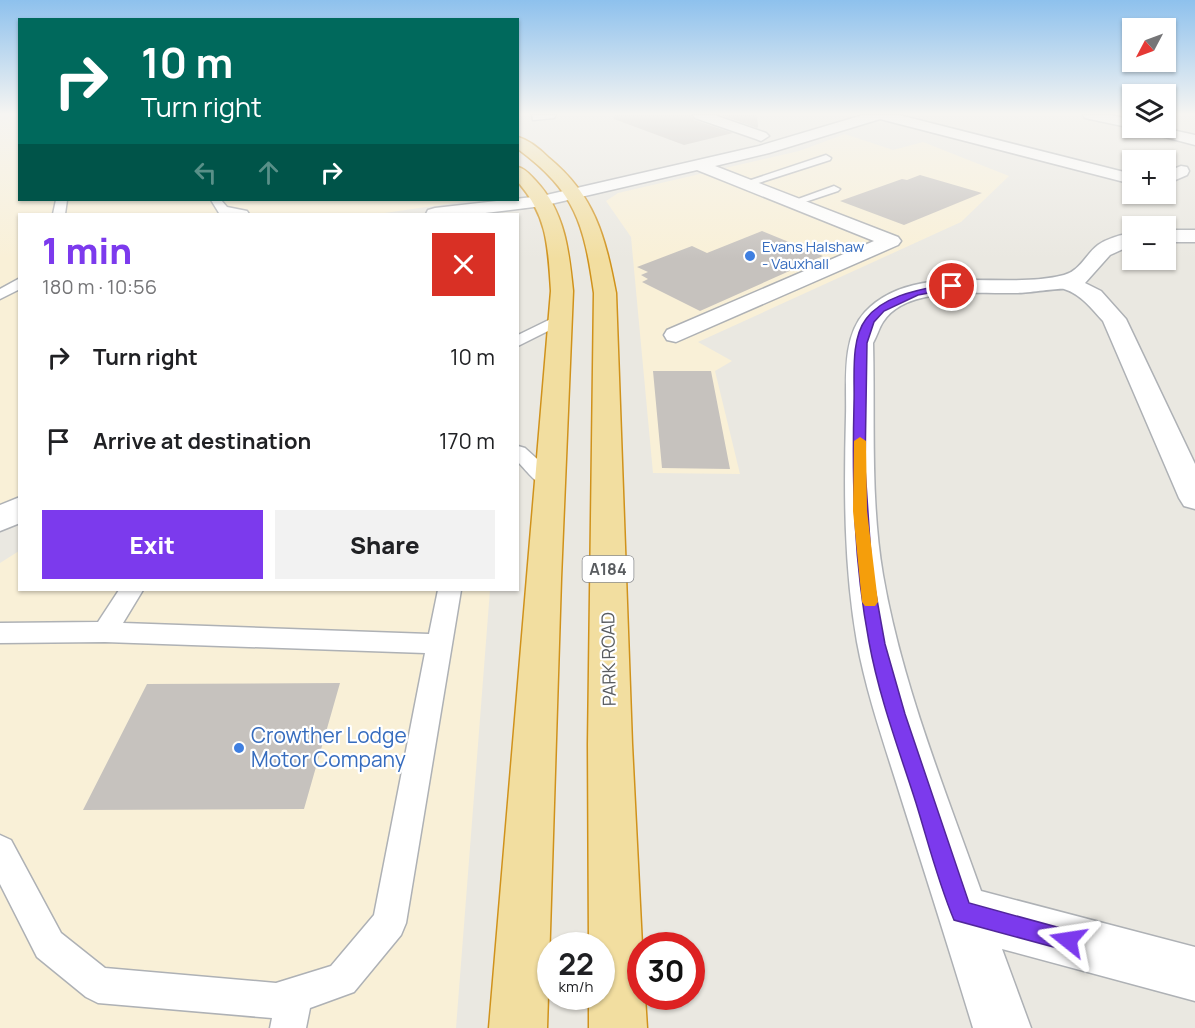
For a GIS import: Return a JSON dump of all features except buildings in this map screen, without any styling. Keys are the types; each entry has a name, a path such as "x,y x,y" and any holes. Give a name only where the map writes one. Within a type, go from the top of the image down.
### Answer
{"highway":[{"name":"PARK ROAD","path":"518,1028 562,291 558,248 559,197 542,163"},
{"name":"PARK ROAD","path":"519,173 588,215 597,242 604,292 610,721 618,1028"}],"street":[{"path":"644,164 648,163"},
{"path":"442,213 559,197 707,163"},
{"path":"1043,163 1122,186"},
{"path":"676,335 891,241 698,165"},
{"path":"1176,236 1195,236"},
{"path":"1002,1028 897,714 877,644 865,572 860,511 858,468 861,343 865,330 874,315 892,302 916,293 970,285 1044,286 1067,282 1089,270 1106,248 1122,242"},
{"path":"1067,282 1093,297 1114,319 1195,498"},
{"path":"0,520 18,509"},
{"path":"962,912 1195,974"}],"lane":[{"path":"745,184 811,163"},
{"path":"793,203 834,189"},
{"path":"217,201 223,210 238,213"},
{"path":"0,296 18,283"},
{"path":"519,340 561,319"},
{"path":"519,453 550,482"},
{"path":"105,632 129,591"},
{"path":"0,851 49,945 98,985 276,1001 292,1011 342,980 389,922 449,591"},
{"path":"0,633 105,632 441,644"}],"shaded area":[{"path":"0,163 18,163 18,201 467,201 385,213 18,213 18,498 0,509"},
{"path":"747,163 976,163 1009,176 961,222 698,342 732,361 715,371 740,474 653,473 631,237 606,201 618,193"},
{"path":"18,552 18,591 490,591 456,1028 0,1028 0,563"}],"slow traffic":[{"path":"860,441 858,468 860,511 870,602"}],"place":[{"name":"Evans Halshaw - Vauxhall","path":"750,256"},
{"name":"Crowther Lodge Motor Company","path":"239,748"}],"route":[{"path":"952,286 916,293 892,302 869,321 861,343 858,468 860,511 865,572 877,644 897,714 962,912 1068,940"}]}
